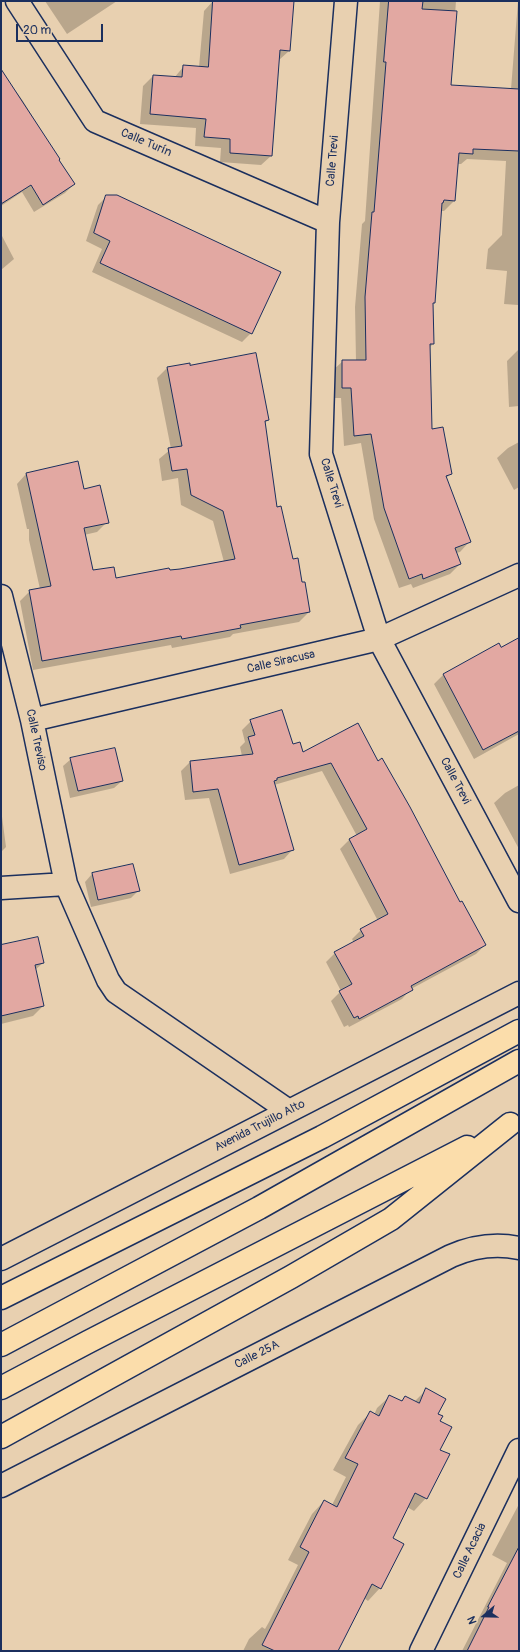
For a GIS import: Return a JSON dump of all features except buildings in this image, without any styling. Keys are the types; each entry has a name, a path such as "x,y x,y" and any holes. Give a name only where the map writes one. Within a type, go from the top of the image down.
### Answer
{"highway":[{"path":"1,1298 322,1137 519,1031"},
{"path":"1,1345 259,1208 519,1061"},
{"path":"1,1388 514,1122"},
{"path":"1,1437 391,1219 514,1122"}],"street":[{"name":"Calle Turín","path":"17,1 95,121 328,222"},
{"name":"Calle Trevi","path":"346,1 328,222 321,454 379,640 519,901"},
{"name":"Calle Siracusa","path":"32,720 379,640 519,575"},
{"name":"Calle Treviso","path":"1,596 32,720 66,884 108,980 116,992 289,1111"},
{"path":"1,888 66,884"},
{"name":"Avenida Trujillo Alto","path":"1,1259 519,993"},
{"name":"Calle 25A","path":"1,1486 451,1256 477,1246 510,1246 519,1248"},
{"name":"Calle Acacia","path":"421,1651 519,1450"}]}
